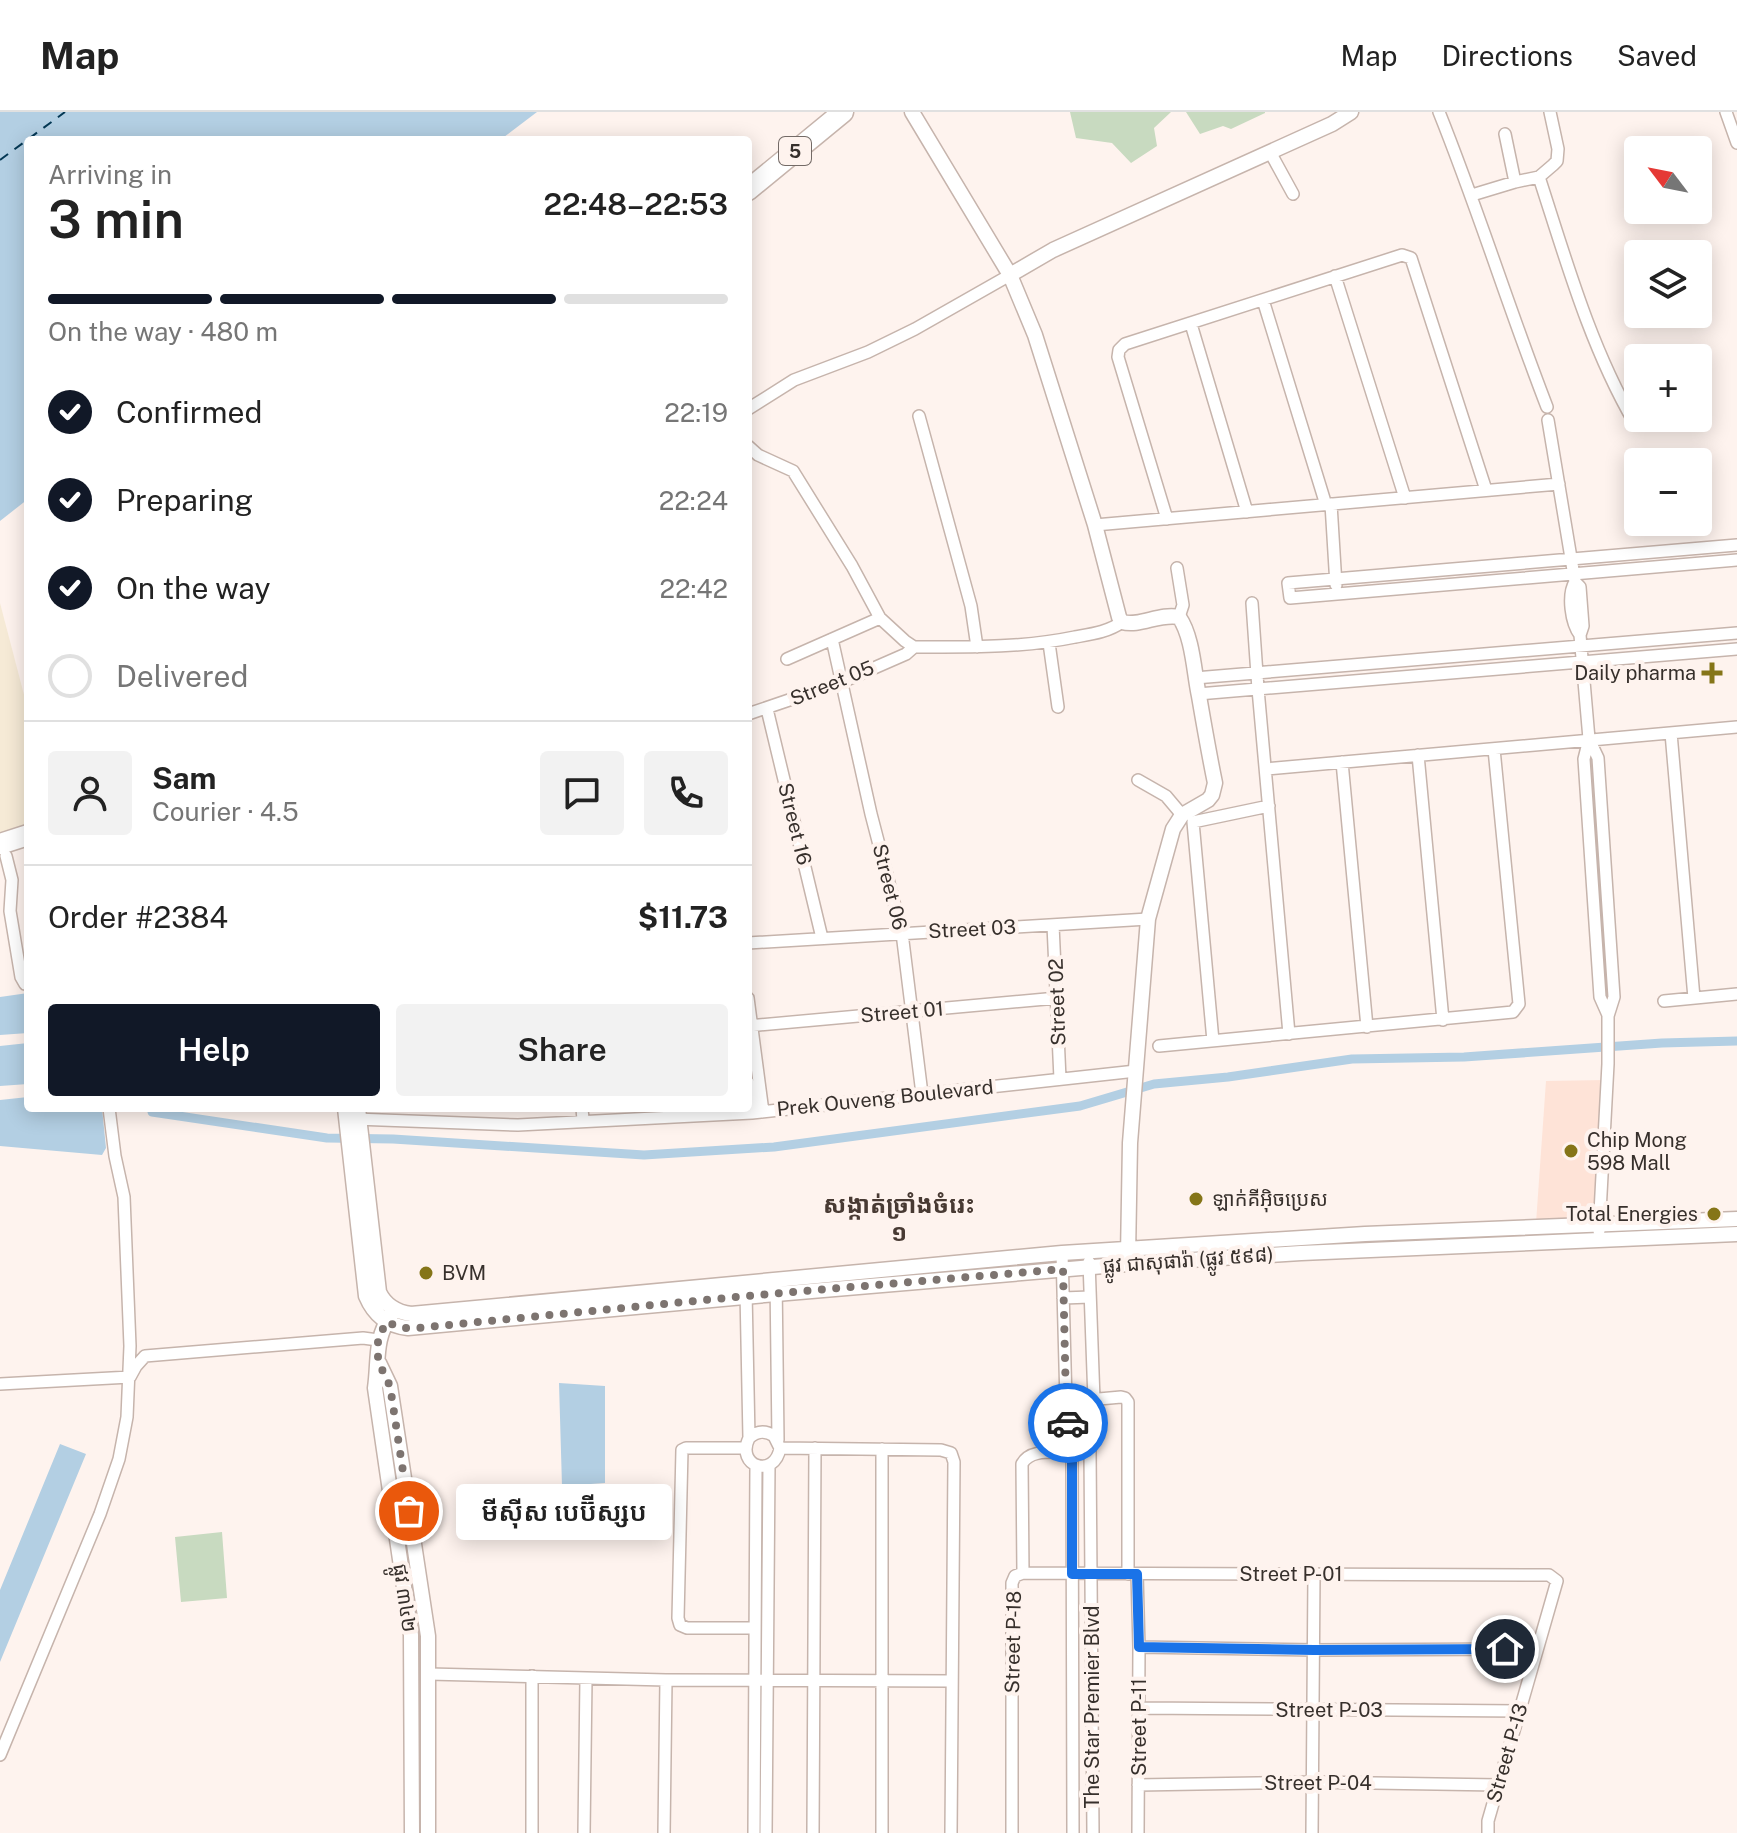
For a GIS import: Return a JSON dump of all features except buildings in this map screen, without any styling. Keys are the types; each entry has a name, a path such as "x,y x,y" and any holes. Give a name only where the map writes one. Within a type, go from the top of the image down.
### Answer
{"highway":[{"name":"5","path":"752,170 816,123 843,112"},
{"name":"5","path":"752,186 816,123"},
{"path":"2,853 24,838"},
{"path":"2,853 24,849"}],"main road":[{"path":"912,112 1010,275 1040,349 1095,525 1119,617 1129,624 1171,616 1179,617 1184,625 1215,783 1208,800 1182,815 1173,829 1148,919 1130,1143 1128,1256"},
{"path":"1010,275 1053,250 1332,124 1351,112"},
{"path":"352,1117 366,1296 373,1311 391,1316 378,1340 378,1361"},
{"name":"ផ្លូវ ជាសុផារ៉ា (ផ្លូវ ៥៩៨)","path":"815,1283 1089,1251 1128,1256 1599,1232 1737,1219"},
{"name":"ផ្លូវ ជាសុផារ៉ា (ផ្លូវ ៥៩៨)","path":"1599,1232 1737,1234"},
{"name":"ផ្លូវ ជាសុផារ៉ា (ផ្លូវ ៥៩៨)","path":"391,1316 402,1328 417,1328 776,1286 1089,1267 1128,1256"},
{"name":"ផ្លូវ ៣៤២","path":"378,1361 390,1386 428,1636 428,1833"},
{"name":"ផ្លូវ ៣៤២","path":"378,1361 375,1388 411,1635 412,1833"}],"street":[{"path":"1439,112 1472,195 1548,413 1574,578 1580,587 1589,739 1584,759 1600,997 1608,1016 1609,1031 1599,1232"},
{"path":"1472,195 1539,177 1557,161 1558,149 1550,112"},
{"path":"1726,112 1737,143"},
{"path":"1505,134 1515,182"},
{"path":"1270,152 1293,194"},
{"path":"1539,177 1588,322 1624,404"},
{"path":"1167,519 1118,357 1119,350 1125,344 1402,255 1411,258 1486,490"},
{"path":"752,406 794,380 868,352 915,329 1010,275"},
{"path":"1335,276 1405,498"},
{"path":"1263,300 1328,504 1337,594"},
{"path":"1191,324 1247,512"},
{"path":"919,416 971,606 977,647"},
{"path":"752,450 793,471 880,618 914,647 1049,643 1111,630 1122,622"},
{"path":"1095,525 1559,484"},
{"path":"1737,545 1288,583 1290,598 1456,583 1574,578 1737,560"},
{"path":"1695,549 1695,563"},
{"path":"1177,568 1183,605 1179,617"},
{"path":"1456,569 1456,583"},
{"path":"1252,603 1289,1034"},
{"path":"787,659 880,618"},
{"path":"1195,678 1522,651 1581,640 1633,641 1736,633 1736,649 1198,694"},
{"name":"Street 06","path":"832,639 871,814 902,933 922,1094"},
{"path":"1633,641 1634,658"},
{"path":"1049,643 1058,707"},
{"name":"Street 05","path":"752,713 842,682 906,654 914,647"},
{"path":"1522,651 1524,667"},
{"path":"1414,660 1416,676"},
{"name":"Street 16","path":"767,709 822,938"},
{"path":"1266,769 1737,727"},
{"path":"1671,733 1694,998"},
{"path":"1589,739 1598,758 1612,960 1614,997 1608,1016"},
{"path":"1159,1046 1513,1012 1519,1004 1494,749"},
{"path":"1418,755 1443,1020"},
{"path":"1342,762 1367,1027"},
{"path":"1138,780 1166,796 1182,815"},
{"path":"1213,1041 1193,822 1269,806"},
{"path":"2,853 12,880 10,911 24,982"},
{"path":"1593,894 1607,893"},
{"name":"Street 03","path":"752,943 1148,919"},
{"name":"Street 02","path":"1053,925 1060,1079"},
{"path":"1598,961 1612,960"},
{"path":"1664,1001 1737,994"},
{"name":"Street 01","path":"752,1026 1057,998"},
{"path":"752,1048 758,1113"},
{"name":"Prek Ouveng Boulevard","path":"352,1117 518,1125 583,1114 758,1113 1060,1079 1136,1075"},
{"path":"752,1094 758,1113"},
{"path":"0,1755 100,1514 119,1459 127,1417 130,1377 124,1197 110,1112"},
{"name":"The Star Premier Blvd","path":"1089,1251 1097,1400 1091,1437 1093,1833"},
{"name":"The Star Premier Blvd","path":"1062,1253 1066,1402 1072,1452 1073,1833"},
{"path":"762,1465 777,1458 779,1444 776,1286"},
{"path":"746,1289 748,1458 762,1465"},
{"path":"1063,1298 1090,1297"},
{"path":"130,1377 145,1356 363,1338 378,1340"},
{"path":"0,1384 130,1377"},
{"name":"Street P-11","path":"1097,1400 1121,1397 1128,1402 1133,1574 1139,1647 1138,1833"},
{"path":"1066,1402 1097,1400"},
{"path":"755,1628 687,1628 680,1625 682,1450 747,1443 758,1432 764,1431 774,1436 779,1444"},
{"path":"779,1444 815,1448 941,1450 951,1453 954,1462 951,1833"},
{"path":"813,1833 815,1448"},
{"path":"882,1449 882,1833"},
{"name":"Street P-18","path":"1012,1833 1012,1583 1015,1576 1023,1573 1022,1464 1026,1456 1032,1453 1072,1452"},
{"path":"754,1833 761,1680 755,1628 762,1465"},
{"path":"762,1465 761,1680 766,1833"},
{"name":"Street P-01","path":"1023,1573 1549,1575 1557,1581"},
{"path":"1312,1833 1314,1574"},
{"name":"Street P-13","path":"1488,1833 1488,1821 1557,1581"},
{"path":"1139,1647 1537,1649"},
{"path":"429,1674 586,1679 952,1681"},
{"path":"532,1676 532,1833"},
{"path":"584,1833 586,1679"},
{"path":"664,1833 666,1680"},
{"name":"Street P-03","path":"1139,1708 1520,1711"},
{"name":"Street P-04","path":"1138,1785 1312,1782 1498,1785"}],"shaded area":[{"path":"0,603 24,695 24,825 0,834"},
{"name":"Chip Mong 598 Mall","path":"1606,1080 1597,1220 1536,1223 1546,1081"}],"green space":[{"path":"1070,112 1171,112 1154,128 1157,146 1131,163 1112,143 1076,138"},
{"path":"1186,112 1265,113 1231,129 1223,126 1200,134"},
{"path":"222,1532 227,1598 181,1602 175,1537"}],"water":[{"path":"0,112 537,112 505,136 24,136 24,502 0,521"},
{"path":"24,994 24,1033 0,1035 0,997"},
{"path":"24,1043 24,1084 0,1086 0,1046"},
{"path":"24,1097 24,1112 102,1112 106,1148 102,1155 0,1146 0,1100"},
{"path":"559,1383 605,1386 605,1483 562,1486"},
{"path":"60,1444 86,1454 0,1662 0,1590"}],"waterway":[{"path":"152,1112 327,1138 393,1139 644,1155 774,1147 1080,1106 1154,1084 1352,1059 1464,1057 1737,1041"}],"ferry route":[{"path":"32,136 65,112"},
{"path":"0,160 24,142"}],"way so far":[{"path":"409,1511 390,1386 378,1361 378,1340 386,1322 402,1328 417,1328 1063,1269 1068,1423"}],"place":[{"name":"Daily pharma","path":"1712,673"},
{"name":"Chip Mong 598 Mall","path":"1571,1151"},
{"name":"ឡាក់គីអ៊ិចប្រេស","path":"1196,1199"},
{"name":"Total Energies","path":"1714,1214"},
{"name":"BVM","path":"426,1273"},
{"name":"មីសុីស បេប៊ីស្សប","path":"409,1511"}],"district":[{"name":"សង្កាត់ច្រាំងចំរេះ ១","path":"899,1218"}],"route":[{"path":"1068,1423 1072,1452 1072,1574 1137,1574 1139,1647 1505,1649"}]}
